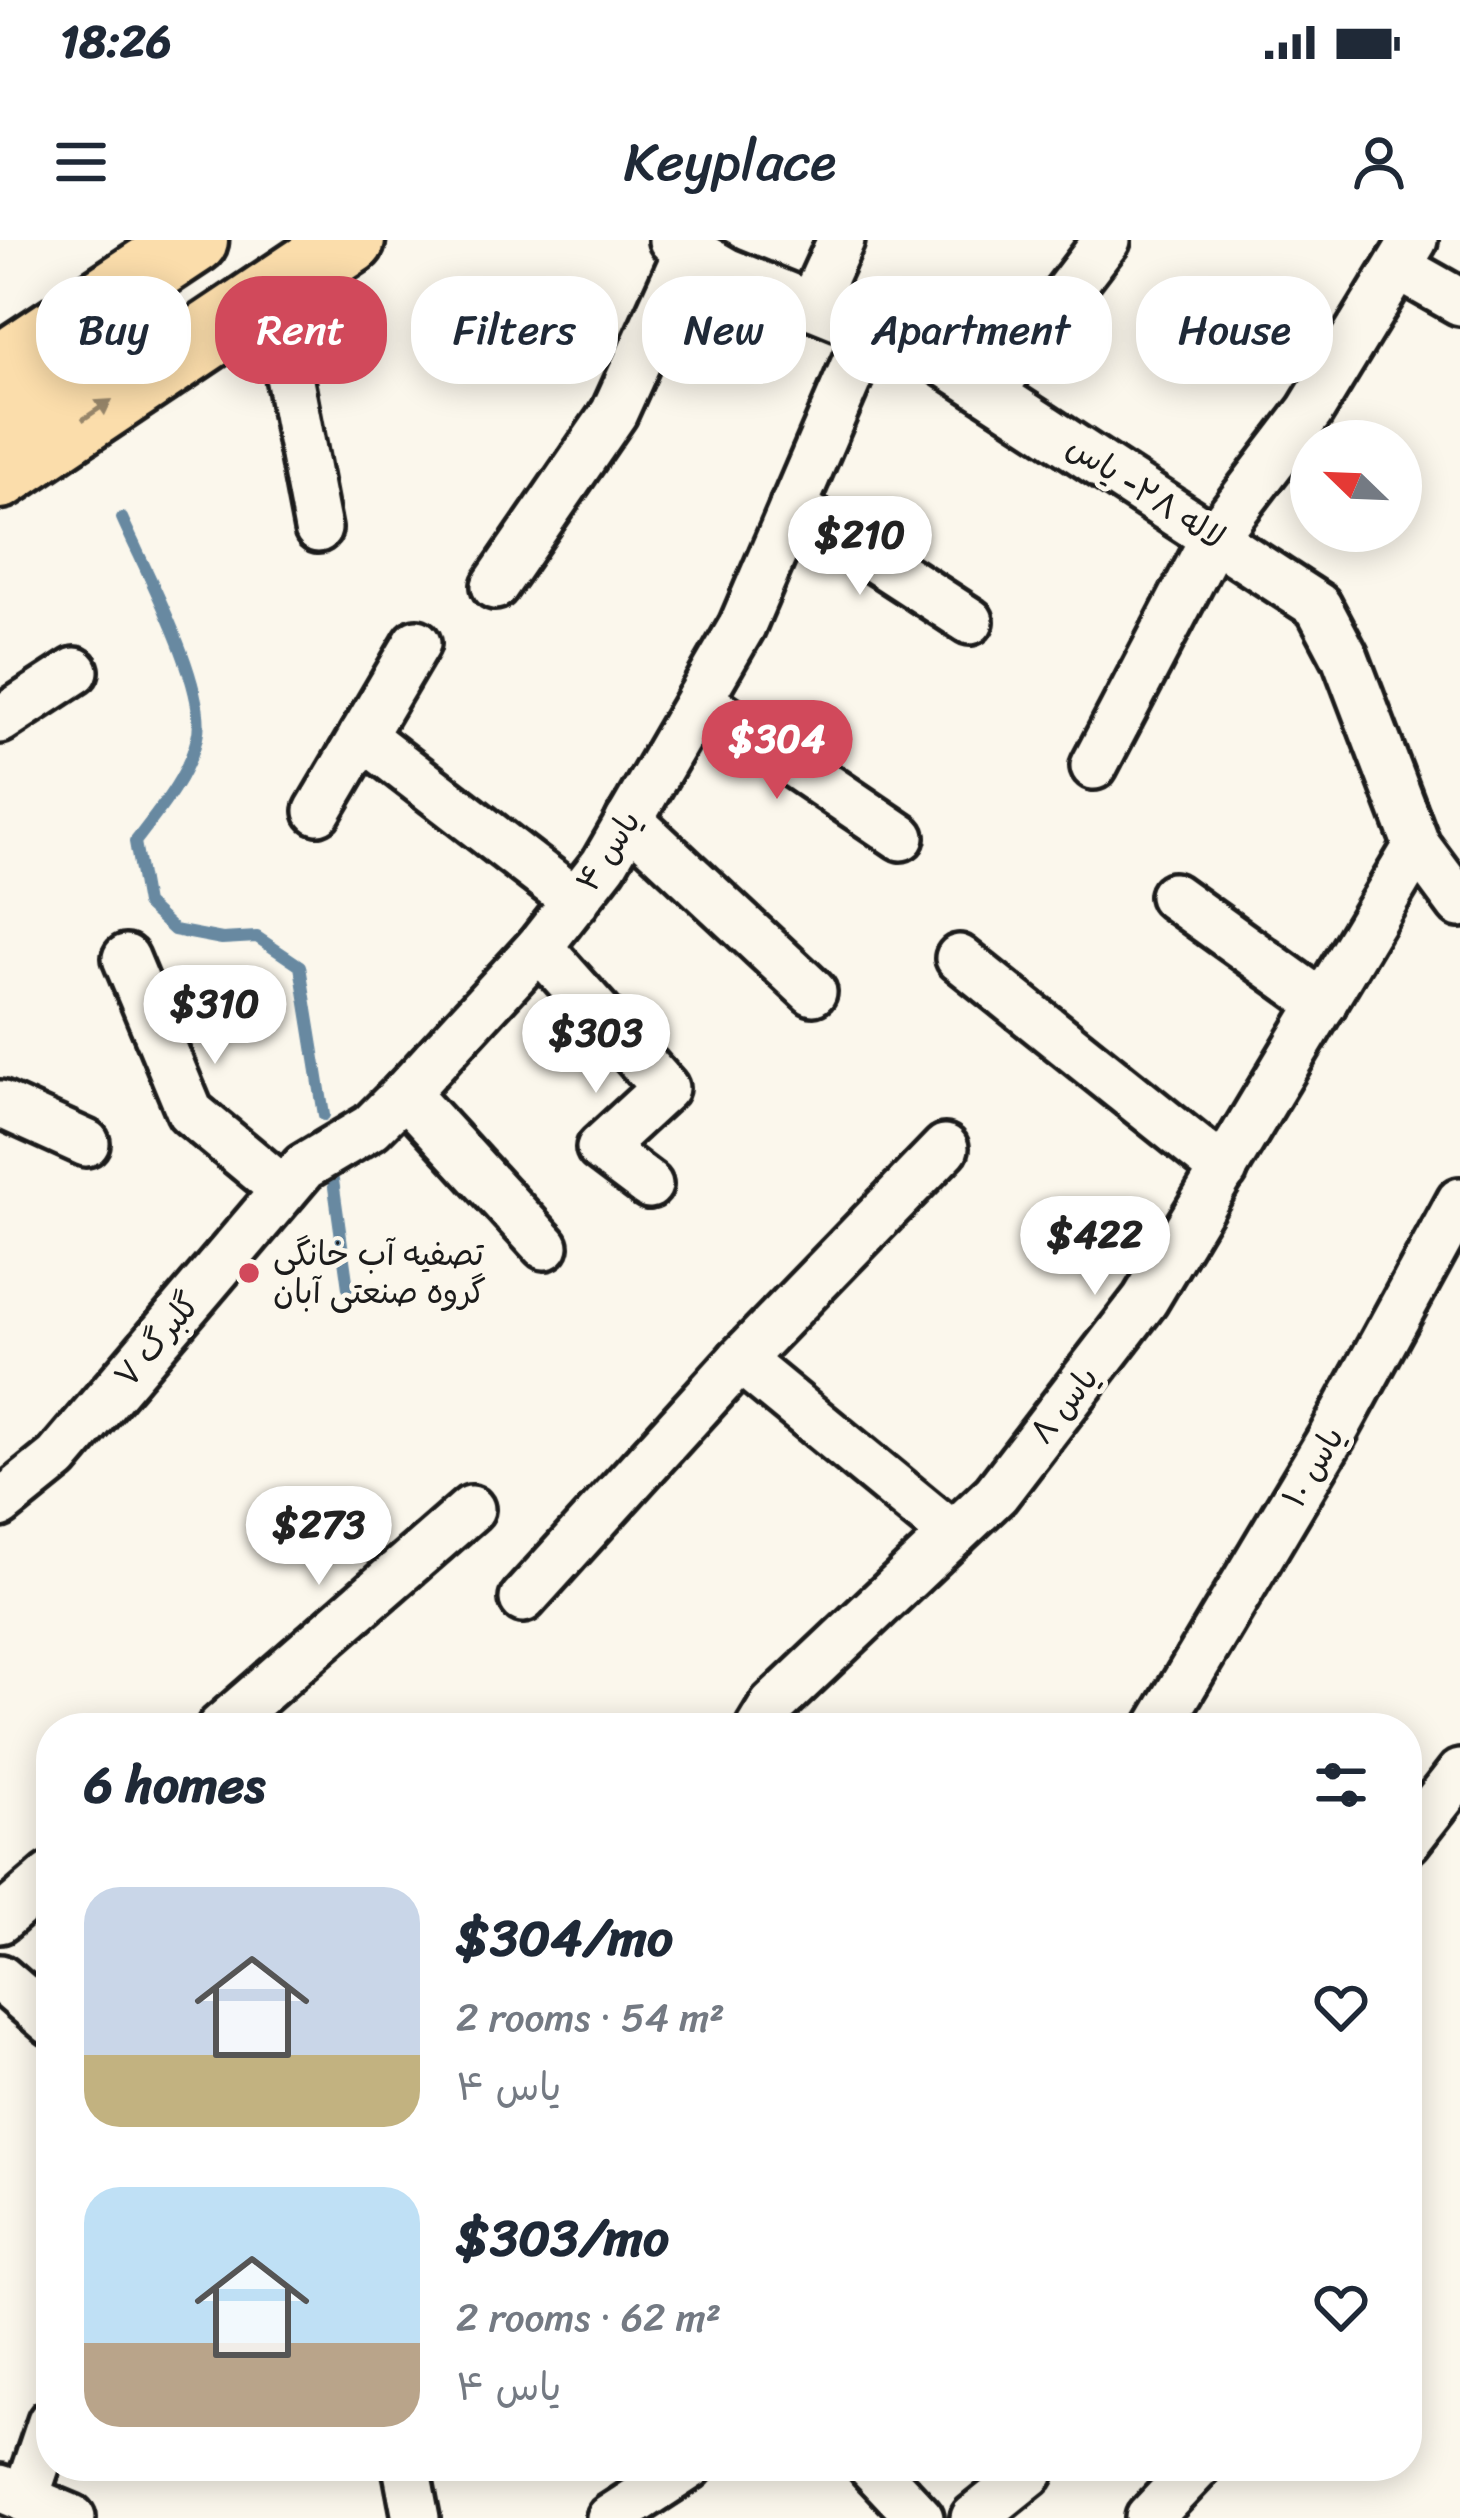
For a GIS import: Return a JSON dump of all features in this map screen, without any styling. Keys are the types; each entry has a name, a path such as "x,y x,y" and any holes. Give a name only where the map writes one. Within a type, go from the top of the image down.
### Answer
{"main road":[{"path":"140,276 194,240"},
{"path":"297,276 351,240"},
{"path":"0,475 215,331"},
{"path":"0,369 36,345"},
{"path":"0,419 42,384"}],"street":[{"path":"811,306 841,240"},
{"path":"992,391 1107,240"},
{"path":"495,586 614,413 680,245"},
{"name":"لاله ۲۸- یاس","path":"680,245 726,271 830,313"},
{"path":"1094,766 1214,537 1310,411 1406,254 1460,302"},
{"path":"291,384 319,529"},
{"name":"یاس ۴","path":"294,1178 371,1127 576,901 742,626 846,384"},
{"name":"لاله ۲۸- یاس","path":"980,384 1318,606 1345,657 1418,846 1460,904"},
{"path":"793,506 970,621"},
{"path":"318,811 417,644"},
{"path":"0,720 75,671"},
{"path":"699,700 901,837"},
{"path":"362,736 576,901"},
{"path":"629,820 813,992"},
{"name":"یاس ۸","path":"768,1713 996,1494 1145,1300 1418,846"},
{"path":"1173,896 1323,1004"},
{"path":"539,947 665,1088 600,1148 649,1185"},
{"path":"126,958 190,1112 294,1178"},
{"path":"958,958 1224,1170"},
{"path":"405,1093 545,1246"},
{"path":"0,1104 86,1143"},
{"path":"523,1599 740,1360 945,1148"},
{"name":"گلبرگ ۷","path":"0,1504 57,1457 294,1178"},
{"name":"یاس ۱۰","path":"1167,1713 1332,1436 1460,1201"},
{"path":"740,1360 953,1535"},
{"path":"237,1713 471,1509"},
{"path":"1422,1822 1460,1774"},
{"path":"0,1920 36,1889"},
{"path":"0,1978 36,2009"},
{"path":"36,2450 13,2494 72,2518"},
{"path":"409,2481 416,2518"},
{"path":"610,2518 667,2481"},
{"path":"885,2481 920,2518"},
{"path":"974,2518 1020,2481"},
{"path":"1149,2518 1184,2481"}],"waterway":[{"path":"122,518 185,660 198,717 197,738 187,766 135,842 146,904 174,930 222,939 257,937 300,966 324,1115"},
{"path":"333,1180 348,1288"}],"place":[{"name":"تصفیه آب خانگی گروه صنعتی آبان","path":"249,1273"}]}
